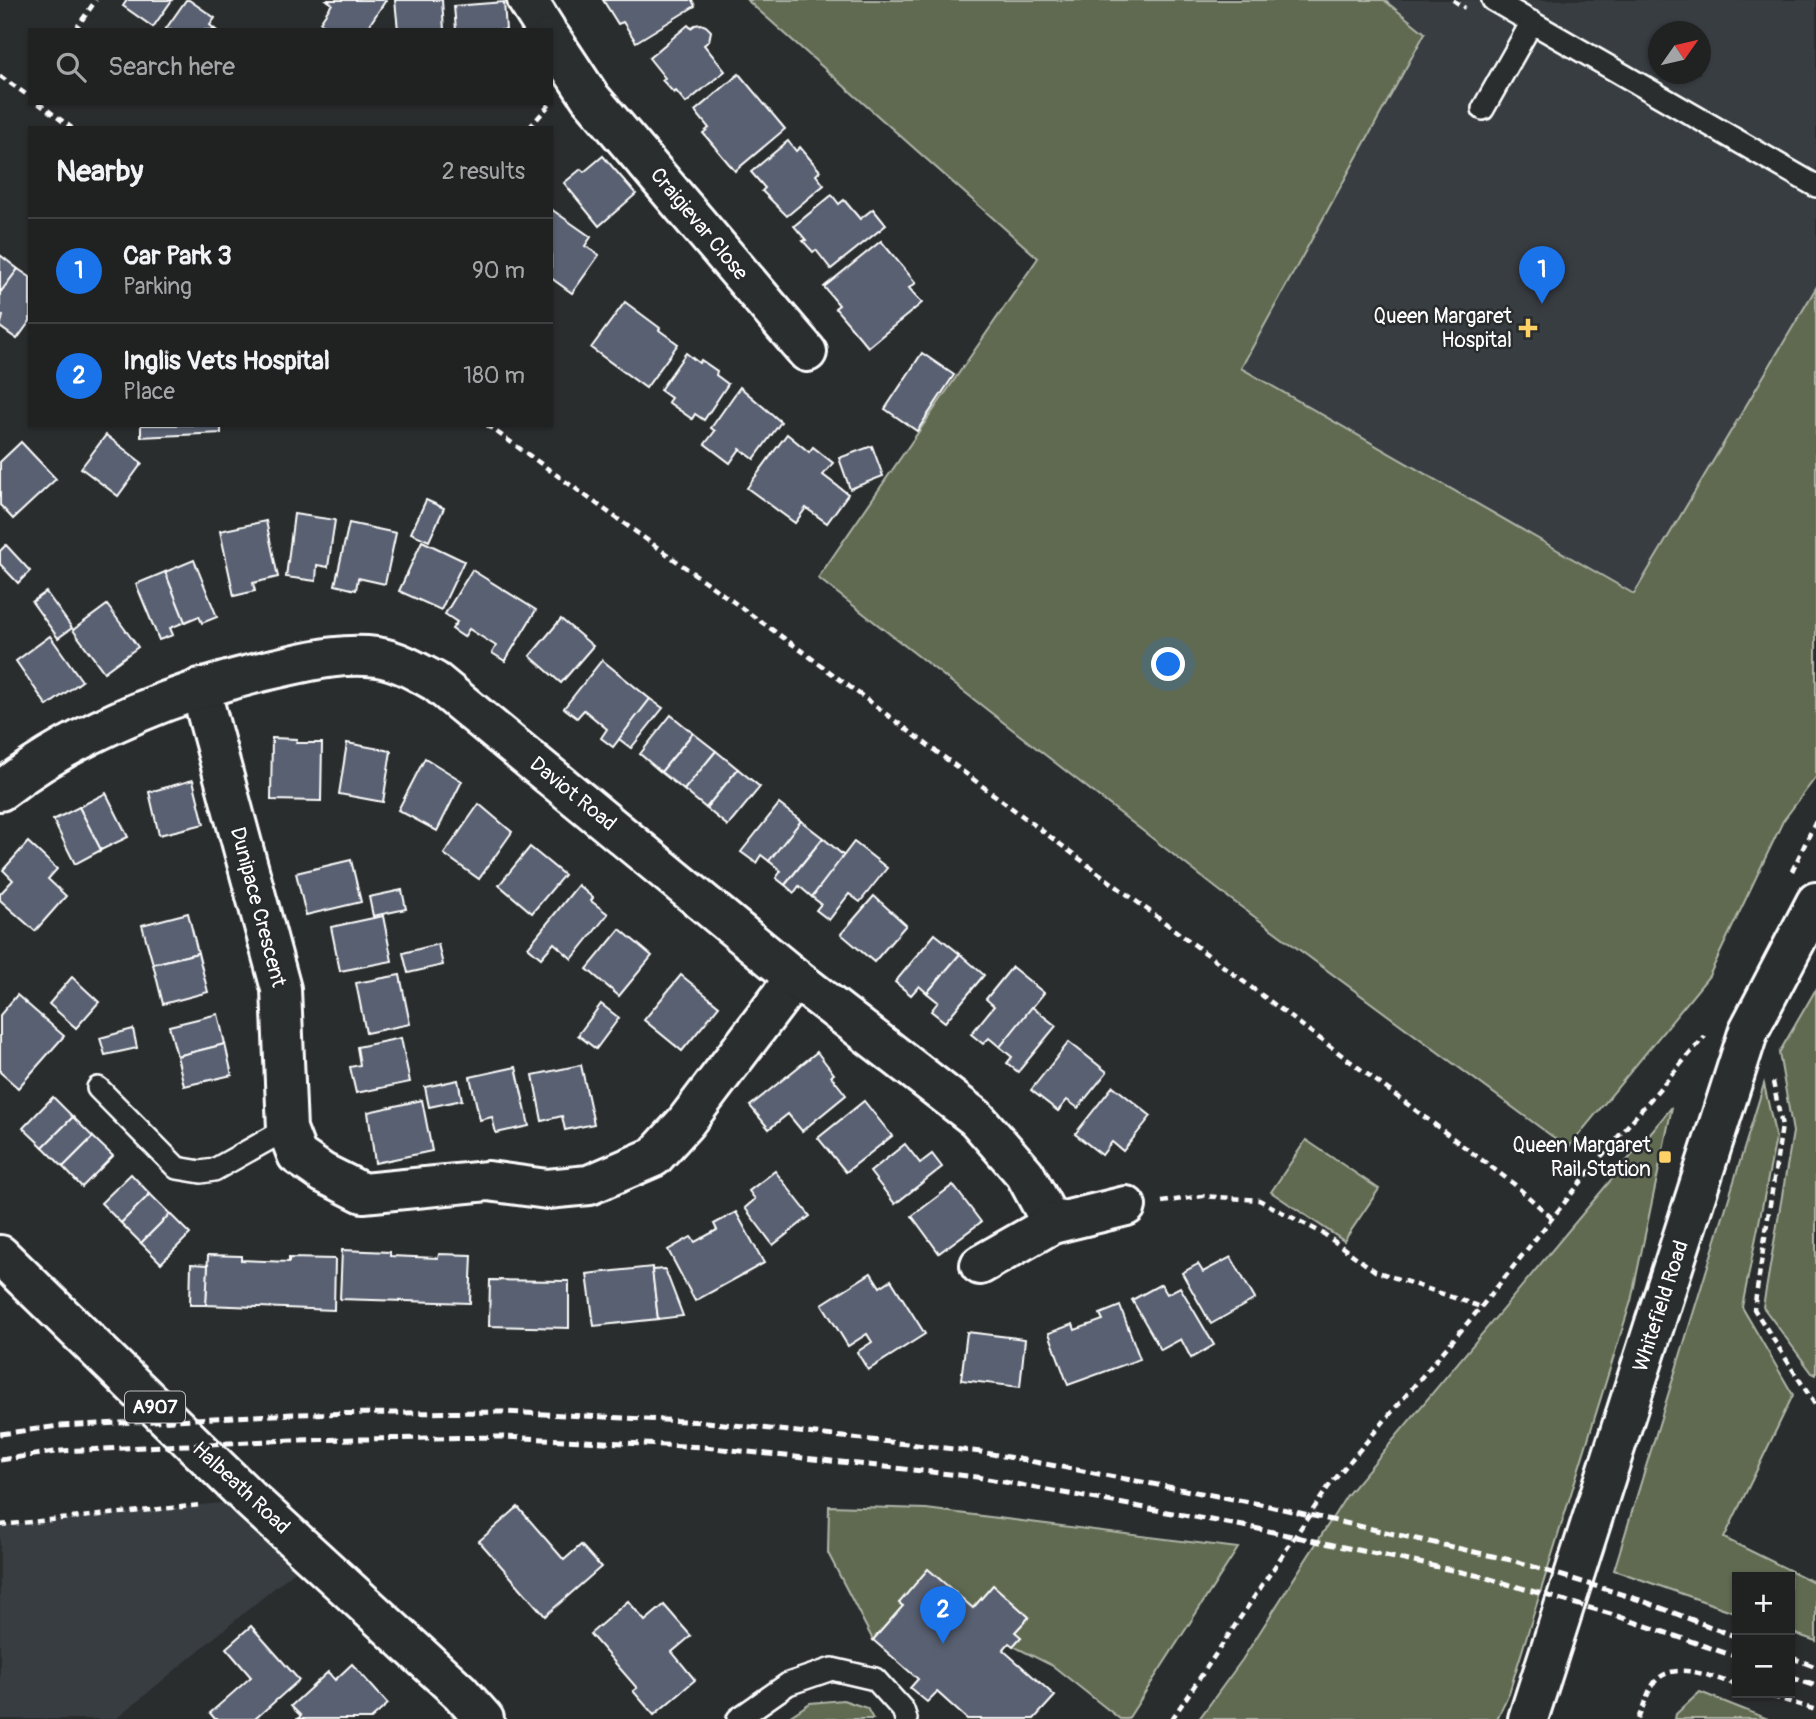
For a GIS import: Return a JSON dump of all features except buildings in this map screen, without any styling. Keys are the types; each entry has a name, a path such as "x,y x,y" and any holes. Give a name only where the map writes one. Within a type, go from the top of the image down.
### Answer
{"street":[{"path":"527,0 545,28"},
{"name":"Craigievar Close","path":"553,41 590,97 807,352"},
{"name":"Daviot Road","path":"0,791 66,747 200,688 262,671 353,655 381,657 408,667 436,682 795,978 976,1118 1025,1174 1052,1224"},
{"name":"Dunipace Crescent","path":"200,688 281,989 287,1129 297,1156 363,1193 488,1181 547,1189 589,1185 654,1157 685,1123 795,978"},
{"name":"Whitefield Road","path":"1528,1719 1749,1030 1816,902"},
{"path":"980,1265 1052,1224 1126,1206"},
{"name":"Halbeath Road","path":"0,1255 251,1500 460,1692 484,1719"}],"lane":[{"path":"1493,0 1816,186"},
{"path":"1483,109 1532,22"},
{"path":"98,1088 177,1168 201,1172 214,1170 287,1129"},
{"path":"738,1719 788,1684 832,1669 875,1679 903,1710 906,1719"}],"path":[{"path":"76,28 96,0"},
{"path":"0,76 28,96"},
{"path":"41,105 69,126"},
{"path":"531,126 549,105"},
{"path":"490,427 806,654 1514,1184 1553,1219"},
{"path":"1172,1719 1329,1486 1553,1219 1605,1152 1719,1020 1749,1030"},
{"path":"1772,1076 1782,1126 1754,1309 1816,1406"},
{"path":"1126,1206 1203,1196 1259,1200 1324,1234 1376,1271 1480,1307"},
{"path":"0,1525 251,1500"},
{"path":"1639,1719 1655,1682 1670,1673 1690,1671 1732,1684"},
{"path":"1777,1698 1816,1710"}],"shaded area":[{"name":"Queen Margaret Hospital","path":"1384,0 1816,0 1816,288 1635,594 1241,368 1425,33"},
{"path":"251,1500 313,1556 116,1719 0,1719 0,1525"}],"green space":[{"path":"747,0 1384,0 1425,33 1241,368 1634,594 1816,288 1816,777 1783,821 1709,976 1568,1148 1229,898 818,578 1038,258"},
{"path":"1816,989 1816,1375 1763,1307 1793,1132 1779,1053"},
{"path":"1764,1084 1776,1138 1742,1307 1793,1395 1724,1538 1794,1572 1732,1572 1732,1611 1614,1570"},
{"path":"1672,1107 1631,1301 1509,1693 1497,1719 1199,1719 1242,1660 1347,1495"},
{"path":"1306,1140 1379,1189 1344,1241 1271,1192"},
{"path":"829,1506 926,1509 1238,1548 1128,1719 1120,1719 1053,1666 1013,1646 1021,1637 1015,1632 1029,1617 993,1586 973,1608 900,1603 903,1606 873,1640 828,1553"},
{"path":"1795,1573 1816,1583 1816,1641 1795,1634"},
{"path":"1700,1692 1768,1719 1675,1719 1676,1714"},
{"path":"843,1700 867,1708 873,1719 786,1719 810,1703"}],"railway":[{"path":"0,1434 59,1426 292,1414 503,1412 706,1422 981,1452 1260,1504 1515,1561 1643,1601 1732,1635"},
{"path":"0,1460 61,1451 292,1440 502,1437 704,1447 977,1477 1254,1528 1480,1576 1614,1615 1732,1655"},
{"path":"1795,1659 1816,1667"},
{"path":"1795,1679 1816,1686"}],"place":[{"name":"Car Park 3","path":"1542,304"},
{"name":"Queen Margaret Hospital","path":"1528,328"},
{"name":"Queen Margaret Rail Station","path":"1665,1157"},
{"name":"Inglis Vets Hospital","path":"943,1644"}]}
